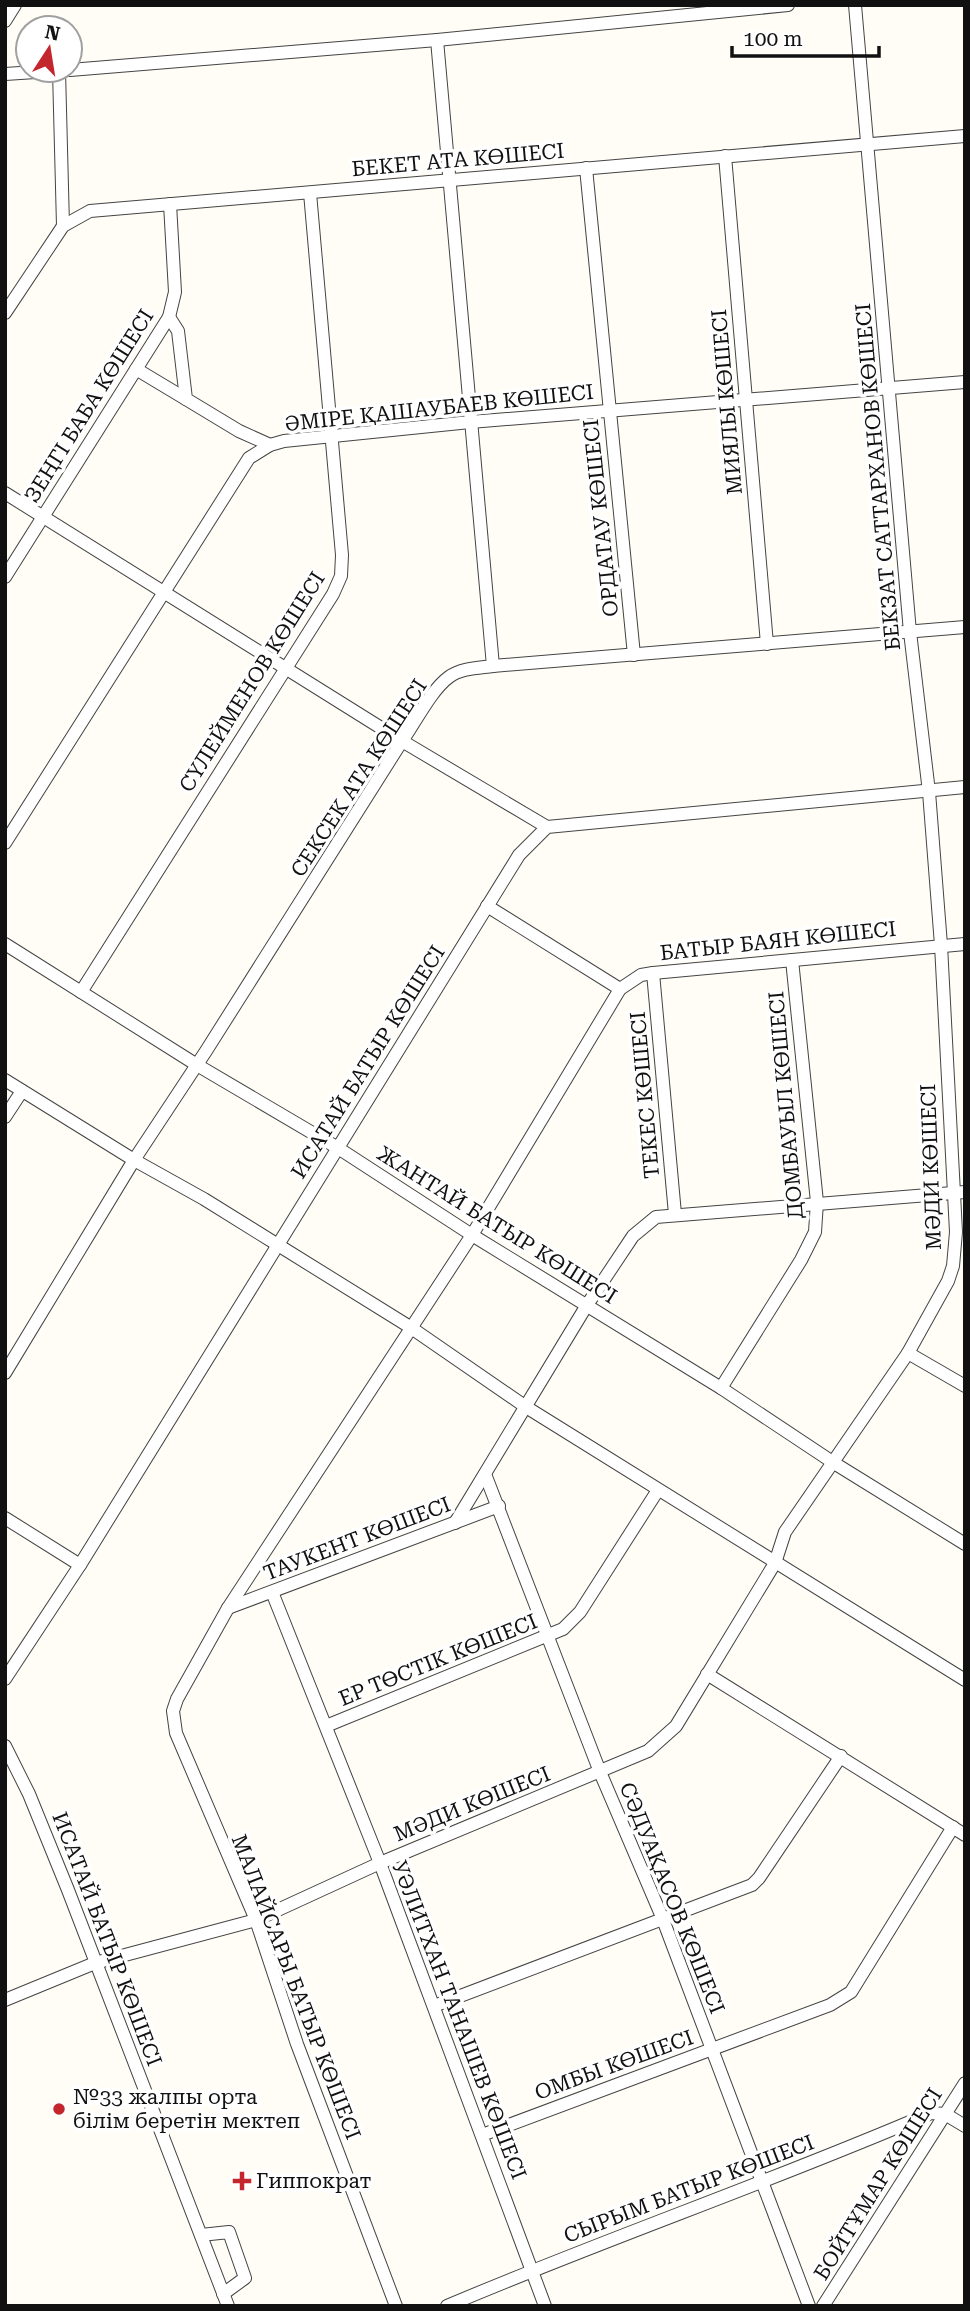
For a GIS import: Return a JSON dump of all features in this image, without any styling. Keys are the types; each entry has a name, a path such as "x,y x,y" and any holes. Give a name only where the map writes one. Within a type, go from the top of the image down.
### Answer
{"street":[{"path":"5,22 15,5"},
{"path":"84,69 437,40 788,5"},
{"name":"БЕКЗАТ САТТАРХАНОВ КӨШЕСІ","path":"855,5 910,632 929,792 941,945"},
{"path":"437,40 493,666"},
{"path":"5,313 63,226 60,84"},
{"name":"БЕКЕТ АТА КӨШЕСІ","path":"63,226 90,211 965,136"},
{"name":"МИЯЛЫ КӨШЕСІ","path":"725,156 767,644"},
{"name":"ОРДАТАУ КӨШЕСІ","path":"586,168 634,655"},
{"name":"СҮЛЕЙМЕНОВ КӨШЕСІ","path":"81,992 333,594 341,576 342,555 310,193"},
{"name":"ЗЕҢГІ БАБА КӨШЕСІ","path":"5,577 169,317 175,292 170,204"},
{"path":"169,317 178,331 186,399"},
{"path":"136,369 230,426 270,445"},
{"name":"ӘМІРЕ ҚАШАУБАЕВ КӨШЕСІ","path":"5,843 249,458 270,445 284,440 470,422 965,382"},
{"path":"5,493 402,741 547,827 965,788"},
{"name":"СЕКСЕК АТА КӨШЕСІ","path":"5,1373 134,1160 402,741 433,694 448,677 461,671 493,666 965,627"},
{"name":"ИСАТАЙ БАТЫР КӨШЕСІ","path":"5,1679 80,1565 519,855 547,827"},
{"path":"410,1327 472,1235 620,989 487,906"},
{"name":"ЖАНТАЙ БАТЫР КӨШЕСІ","path":"5,944 197,1065 338,1148 965,1544"},
{"name":"БАТЫР БАЯН КӨШЕСІ","path":"620,989 641,975 653,973 965,944"},
{"name":"МӘДИ КӨШЕСІ","path":"5,2000 94,1964 256,1920 380,1863 648,1751 676,1726 775,1563 786,1532 908,1353 948,1281 953,1266 959,1192 941,945"},
{"name":"ДОМБАУЫЛ КӨШЕСІ","path":"721,1388 815,1232 817,1202 792,960"},
{"name":"ТЕКЕС КӨШЕСІ","path":"653,973 675,1214"},
{"path":"5,1080 134,1160 205,1199 410,1327 526,1406 658,1490 965,1680"},
{"path":"5,1117 22,1091"},
{"path":"456,1523 587,1305 633,1236 656,1217 959,1192"},
{"name":"МАЛАЙСАРЫ БАТЫР КӨШЕСІ","path":"396,2306 297,2043 256,1920 176,1733 173,1711 177,1699 228,1608 410,1327"},
{"path":"908,1353 965,1386"},
{"name":"СӘДУАҚАСОВ КӨШЕСІ","path":"485,1474 600,1772 662,1917 809,2306"},
{"name":"ЕР ТӨСТІК КӨШЕСІ","path":"326,1726 564,1629 580,1612 658,1490"},
{"name":"ТАУКЕНТ КӨШЕСІ","path":"228,1608 499,1506"},
{"path":"5,1518 80,1565"},
{"name":"УӘЛИТХАН ТАНАШЕВ КӨШЕСІ","path":"272,1592 380,1863 545,2306"},
{"path":"707,1674 965,1835"},
{"name":"ИСАТАЙ БАТЫР КӨШЕСІ","path":"5,1746 29,1794 68,1890 94,1964 226,2300"},
{"path":"434,2007 662,1917 752,1885 841,1756"},
{"name":"ОМБЫ КӨШЕСІ","path":"482,2135 830,2005 851,1992 953,1827"},
{"name":"БОЙТҰМАР КӨШЕСІ","path":"823,2306 965,2083"},
{"name":"СЫРЫМ БАТЫР КӨШЕСІ","path":"447,2306 931,2113 945,2114"},
{"path":"945,2114 965,2126"},
{"path":"201,2235 229,2232 245,2278 226,2300"}],"place":[{"name":"№33 жалпы орта білім беретін мектеп","path":"59,2109"},
{"name":"Гиппократ","path":"242,2181"}]}
